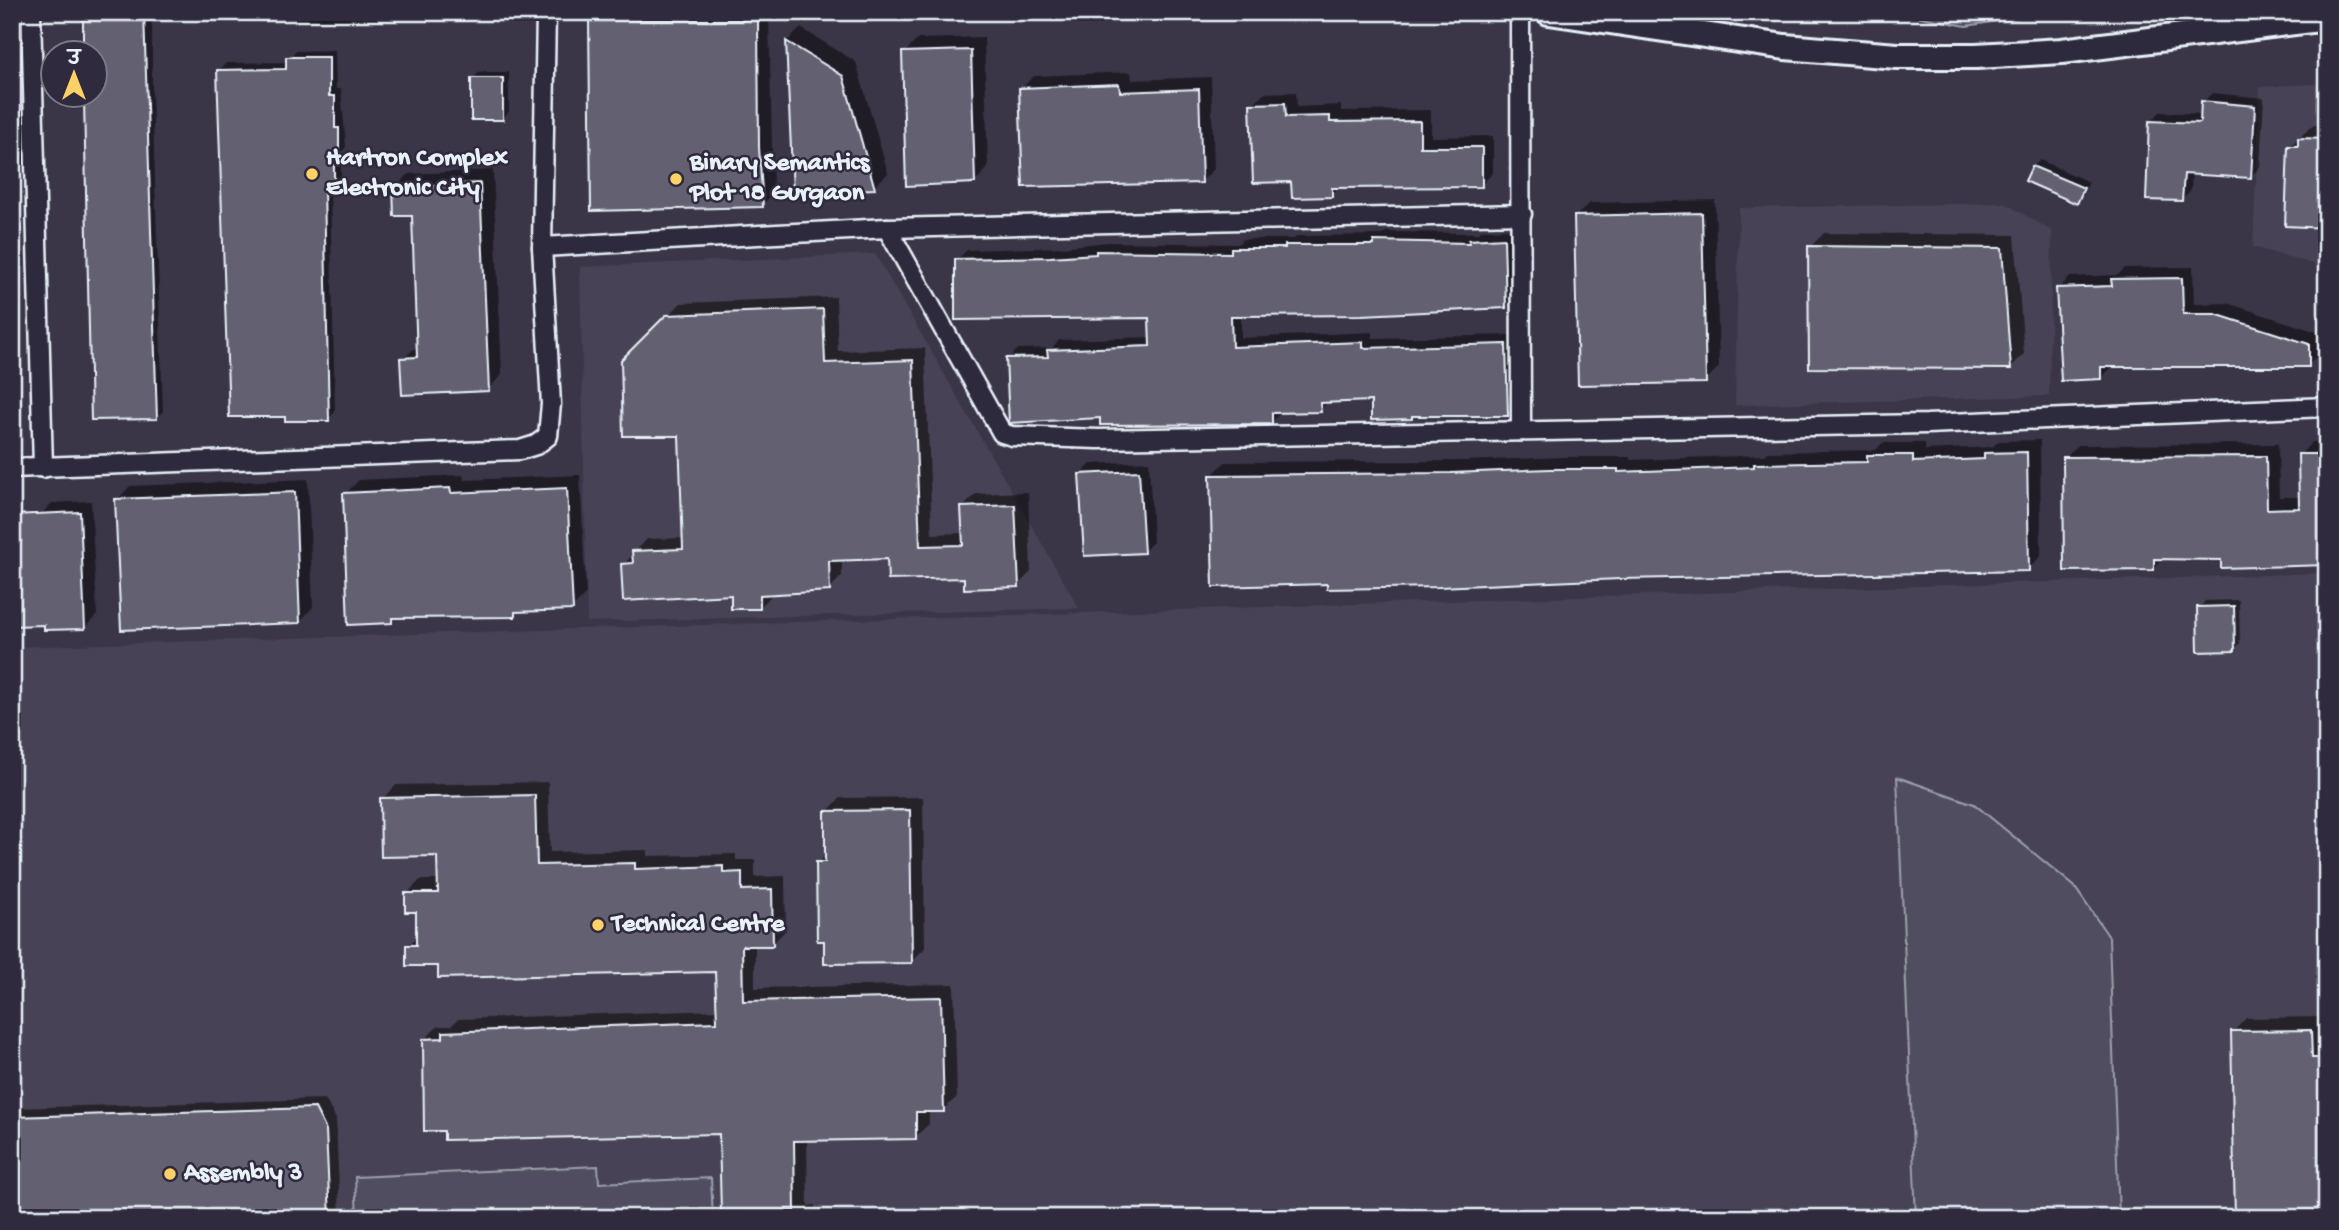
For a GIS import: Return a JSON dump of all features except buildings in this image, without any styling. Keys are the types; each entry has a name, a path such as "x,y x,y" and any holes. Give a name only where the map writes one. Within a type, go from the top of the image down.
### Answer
{"street":[{"path":"31,12 43,468"},
{"path":"12,468 520,450 536,445 548,436 551,421 542,247 546,12"},
{"path":"1520,12 1521,431"},
{"path":"1549,12 1785,47 1897,56 1976,56 2062,51 2327,18"},
{"path":"542,247 887,228 1521,214"},
{"path":"887,228 1002,433 1013,436 1098,439 1927,424 2327,407"}],"shaded area":[{"path":"1896,12 2056,12 1966,26"},
{"path":"2327,83 2327,268 2253,247 2260,87"},
{"path":"2005,203 2052,231 2049,396 1735,405 1739,208"},
{"path":"875,254 1079,608 587,622 580,267"},
{"path":"2327,573 2327,1218 12,1218 12,647"},
{"path":"1897,777 1974,804 2074,886 2109,937 2119,1218 1916,1218"},
{"path":"598,1166 599,1183 711,1178 713,1218 357,1218 355,1177"}],"place":[{"name":"Hartron Complex Electronic City","path":"312,174"},
{"name":"Binary Semantics Plot 18 Gurgaon","path":"676,179"},
{"name":"Technical Centre","path":"598,925"},
{"name":"Assembly 3","path":"170,1174"}]}
